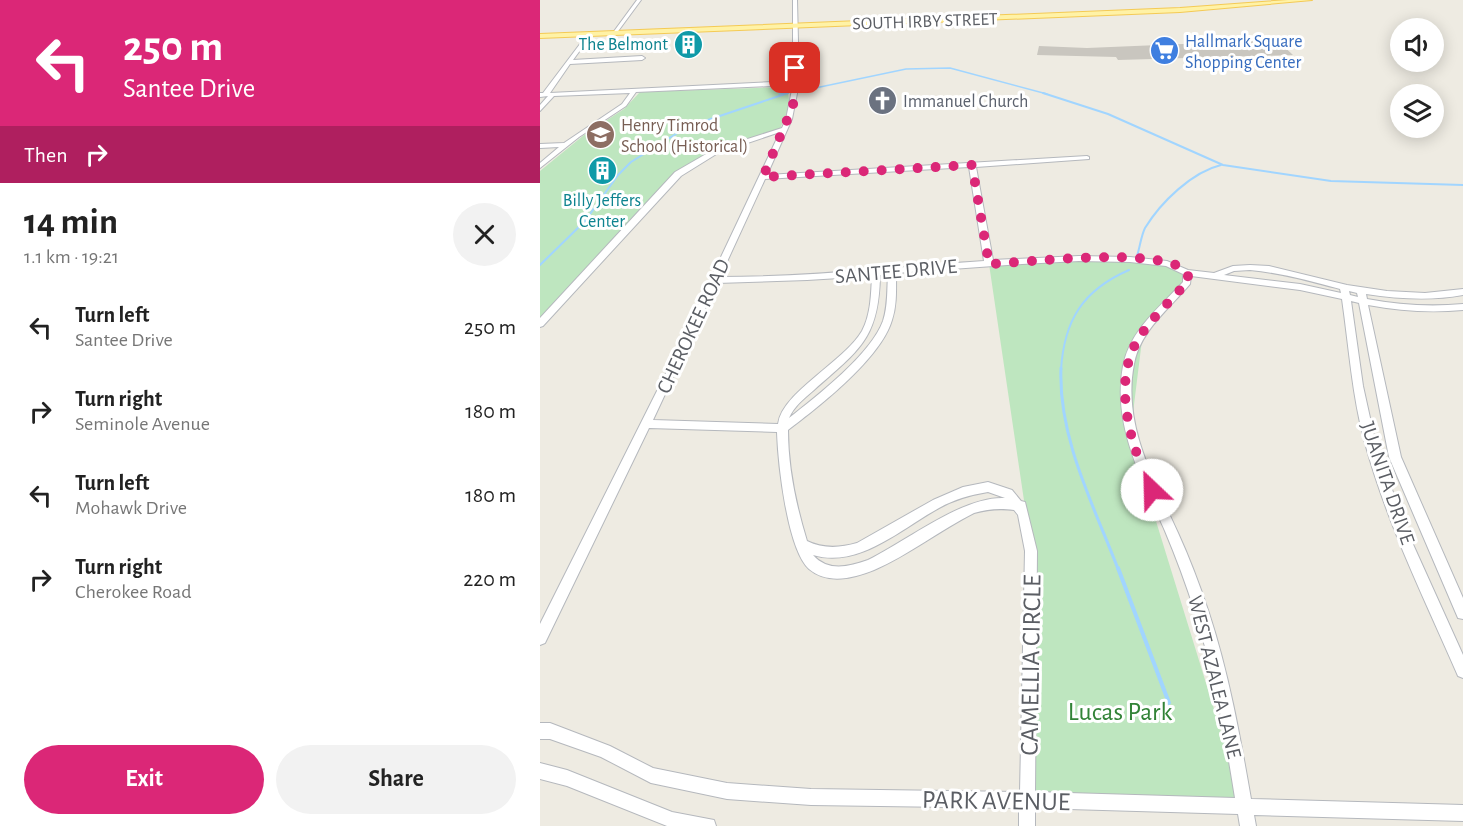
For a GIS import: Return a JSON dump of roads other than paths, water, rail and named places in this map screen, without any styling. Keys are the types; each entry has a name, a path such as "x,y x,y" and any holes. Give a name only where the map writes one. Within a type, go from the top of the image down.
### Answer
{"main road":[{"name":"SOUTH IRBY STREET","path":"540,36 1189,10 1309,0"}],"street":[{"path":"614,33 639,0"},
{"name":"CHEROKEE ROAD","path":"540,638 646,424 784,129 793,106 796,83 795,0"},
{"path":"540,109 546,95 589,34"},
{"path":"571,62 642,58"},
{"path":"546,95 796,83"},
{"path":"540,166 564,145 624,105 635,90"},
{"path":"540,324 678,174 695,161 726,146 784,129"},
{"path":"540,146 564,145"},
{"path":"763,177 1087,158"},
{"path":"972,165 989,264"},
{"name":"SANTEE DRIVE","path":"715,280 1121,258 1168,262 1182,267 1187,273 1218,274 1232,279 1345,293 1424,310 1463,307"},
{"path":"646,424 783,428 803,414 879,339 889,312 892,270"},
{"path":"876,272 876,306 864,337 797,400 784,417 783,428 790,495 803,545 813,564 833,573 873,564 975,508 998,503 1021,506"},
{"name":"WEST AZALEA LANE","path":"1187,273 1187,282 1143,332 1131,355 1127,375 1128,420 1130,437 1142,470 1183,558 1211,640 1248,826"},
{"name":"SANTEE DRIVE","path":"1363,297 1424,296 1463,292"},
{"name":"JUANITA DRIVE","path":"1345,293 1357,389 1371,446 1405,536 1463,671"},
{"name":"JUANITA DRIVE","path":"1363,297 1395,457 1463,613"},
{"path":"803,545 813,551 825,553 861,547 951,496 975,488 1005,492 1021,506"},
{"name":"CAMELLIA CIRCLE","path":"1021,506 1029,523 1031,551 1027,826"},
{"name":"PARK AVENUE","path":"540,731 550,731 605,751 651,774 727,791 811,797 1027,800 1463,813"},
{"path":"540,771 567,778 672,820 708,826"}],"waterway":[{"path":"801,91 906,69 950,68 1047,94"},
{"path":"540,265 585,221 618,175 631,162 687,127 788,93 779,94"},
{"path":"1043,93 1108,114 1223,165 1331,181 1463,185"},
{"path":"1137,256 1145,228 1168,198 1199,174 1221,165"},
{"path":"1061,369 1066,336 1079,309 1099,287 1129,270"},
{"path":"1061,369 1065,420 1071,446 1118,569"},
{"path":"1118,568 1169,703"}],"place":[{"name":"The Belmont","path":"689,44"},
{"name":"Hallmark Square Shopping Center","path":"1164,51"},
{"name":"Immanuel Church","path":"882,101"},
{"name":"Henry Timrod School (Historical)","path":"600,135"},
{"name":"Billy Jeffers Center","path":"602,171"}],"park label":[{"name":"Lucas Park","path":"1120,711"}]}
